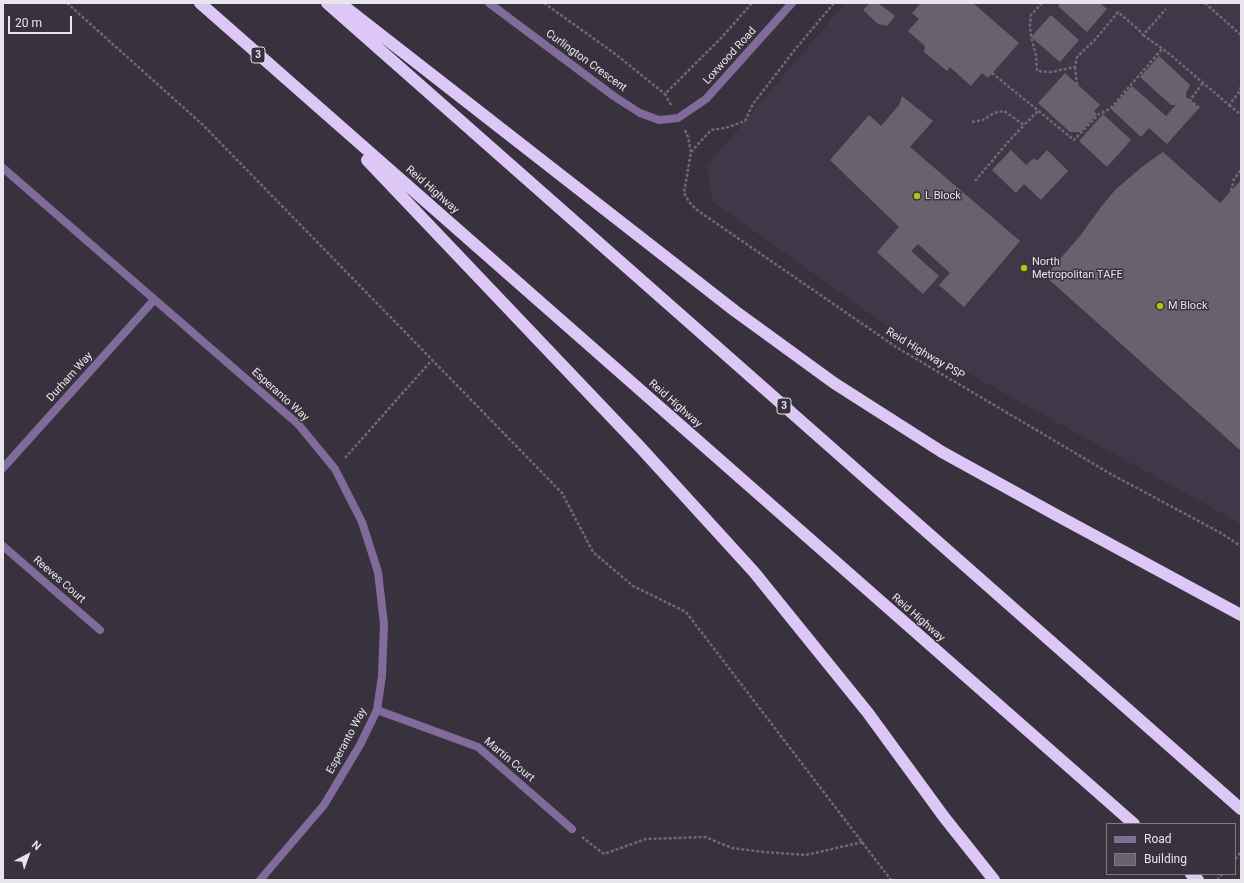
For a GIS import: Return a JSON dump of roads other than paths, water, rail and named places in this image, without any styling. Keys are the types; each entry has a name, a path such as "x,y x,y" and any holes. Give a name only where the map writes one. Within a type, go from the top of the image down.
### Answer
{"highway":[{"name":"Reid Highway","path":"200,3 1133,823"},
{"name":"3","path":"327,3 1241,809"},
{"path":"340,3 735,311 834,383 942,452 1241,614"},
{"path":"317,106 640,447 754,572 868,713 944,817 994,880"}],"street":[{"name":"Curlington Crescent","path":"489,3 615,97 640,113 659,120 678,118"},
{"name":"Loxwood Road","path":"678,118 706,99 792,3"},
{"name":"Esperanto Way","path":"3,168 298,424 335,469 362,522 378,572 384,624 382,676 377,710 360,745 324,805 260,880"},
{"name":"Durham Way","path":"3,468 154,300"},
{"name":"Reeves Court","path":"3,546 100,630"},
{"name":"Martin Court","path":"377,710 478,747 572,829"}],"place":[{"name":"L Block","path":"917,196"},
{"name":"North Metropolitan TAFE","path":"1024,268"},
{"name":"M Block","path":"1160,306"}]}
